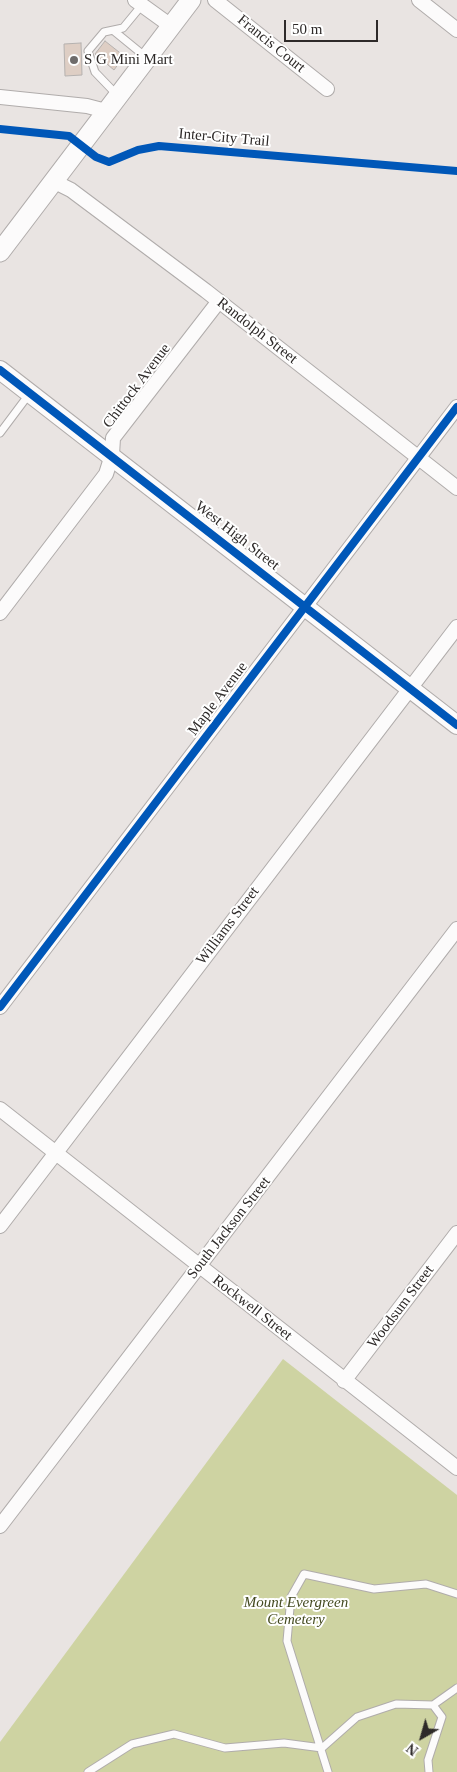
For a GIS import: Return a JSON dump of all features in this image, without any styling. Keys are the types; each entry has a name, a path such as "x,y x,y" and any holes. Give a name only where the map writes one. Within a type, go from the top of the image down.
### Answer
{"main road":[{"path":"0,252 191,0"}],"street":[{"name":"Francis Court","path":"215,0 327,88"},
{"path":"419,0 457,30"},
{"path":"139,3 171,26"},
{"path":"0,97 87,106 106,111"},
{"name":"Randolph Street","path":"54,181 71,190 219,301 457,488"},
{"name":"Chittock Avenue","path":"0,613 106,474 112,455 113,438 219,301"},
{"name":"West High Street","path":"0,370 112,455 457,725"},
{"name":"Maple Avenue","path":"0,1007 457,407"},
{"name":"Williams Street","path":"0,1226 457,627"},
{"name":"South Jackson Street","path":"0,1526 457,929"},
{"name":"Rockwell Street","path":"0,1109 457,1468"},
{"name":"Woodsum Street","path":"344,1381 457,1233"}],"lane":[{"path":"118,96 94,72 88,51 104,32 123,28 139,3"},
{"path":"114,31 147,58"},
{"path":"0,432 30,392"},
{"path":"328,1772 287,1641 291,1597 304,1574 374,1589 426,1584 457,1594"},
{"path":"88,1772 132,1744 174,1734 225,1748 284,1743 322,1748 357,1717 396,1704 433,1705 457,1688"},
{"path":"429,1772 428,1760 442,1718 433,1705"}],"green space":[{"name":"Mount Evergreen Cemetery","path":"283,1359 457,1495 457,1772 0,1772 0,1742"}],"building":[{"path":"105,41 124,56 114,70 95,54"},
{"path":"81,43 82,75 65,76 64,44"}],"cycle path":[{"name":"Inter-City Trail","path":"0,129 69,136 96,157 109,162 138,150 159,146 457,171"},
{"path":"0,370 457,725"},
{"path":"0,1007 457,407"}],"place":[{"name":"S G Mini Mart","path":"74,60"}]}
